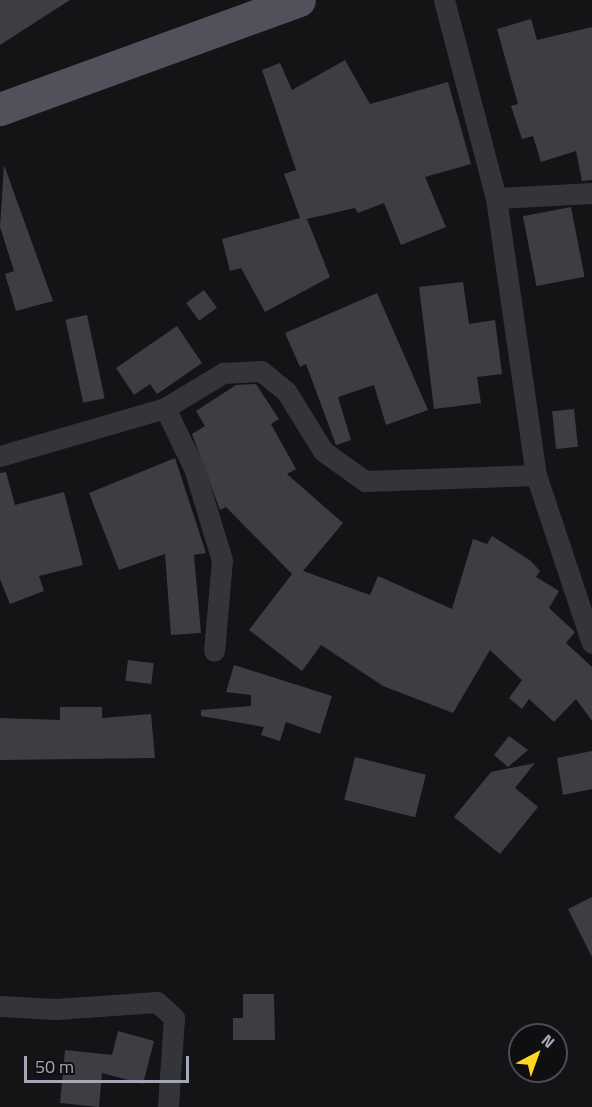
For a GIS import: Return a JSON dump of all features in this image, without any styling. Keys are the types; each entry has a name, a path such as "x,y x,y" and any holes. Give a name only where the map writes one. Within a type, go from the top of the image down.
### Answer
{"main road":[{"path":"0,109 299,0"}],"street":[{"path":"444,0 496,198 536,475 592,643"},
{"path":"496,198 592,193"},
{"path":"0,456 165,408 223,373 261,371 286,392 323,451 365,481 536,475"},
{"path":"165,408 194,468 222,560 214,651"},
{"path":"0,1006 56,1009 157,1002 174,1018 168,1107"}],"building":[{"path":"0,0 70,0 0,45"},
{"path":"531,19 537,40 592,27 592,180 582,181 576,151 541,162 533,136 522,139 511,106 518,104 497,29"},
{"path":"345,60 370,104 448,82 471,164 425,177 446,227 401,245 384,203 358,213 355,208 307,219 330,277 265,312 241,268 230,271 222,239 300,218 284,174 296,170 262,70 280,63 292,90"},
{"path":"4,165 53,301 16,311 5,274 14,271 0,227"},
{"path":"571,207 585,277 536,286 523,216"},
{"path":"463,282 469,324 495,320 502,374 477,377 481,403 434,409 419,287"},
{"path":"204,290 217,308 199,321 186,303"},
{"path":"377,293 428,410 386,425 374,385 338,397 351,440 336,445 306,364 300,367 285,333"},
{"path":"87,315 105,398 83,403 65,320"},
{"path":"177,326 202,363 157,394 150,384 134,395 116,368"},
{"path":"256,384 279,419 271,424 296,469 287,474 343,523 303,571 370,595 378,576 452,609 473,539 487,544 492,536 531,561 540,571 536,577 559,591 549,608 575,632 566,643 592,667 592,721 576,699 554,722 529,699 522,709 509,698 522,680 490,650 453,713 383,686 321,645 302,671 249,630 292,574 226,507 220,510 192,434 205,426 196,411 236,385"},
{"path":"574,409 578,447 556,449 552,411"},
{"path":"175,458 206,553 194,555 201,633 171,635 165,554 119,570 89,493"},
{"path":"6,472 15,505 64,492 83,565 39,576 44,591 10,604 0,579 0,473"},
{"path":"128,660 154,663 151,684 125,681"},
{"path":"234,665 332,696 320,734 286,722 280,741 261,735 264,727 201,716 201,710 251,706 251,695 226,692"},
{"path":"60,707 102,707 102,718 151,714 155,758 0,760 0,718 60,720"},
{"path":"509,736 528,750 508,767 494,755"},
{"path":"592,751 592,789 563,795 557,758"},
{"path":"355,757 426,775 415,817 344,800"},
{"path":"535,763 515,788 538,807 500,854 454,817 491,772"},
{"path":"592,897 592,957 568,909"},
{"path":"243,994 274,994 275,1040 233,1040 233,1018 243,1018"},
{"path":"118,1031 154,1041 143,1084 102,1073 99,1107 60,1103 65,1050 112,1055"}]}
